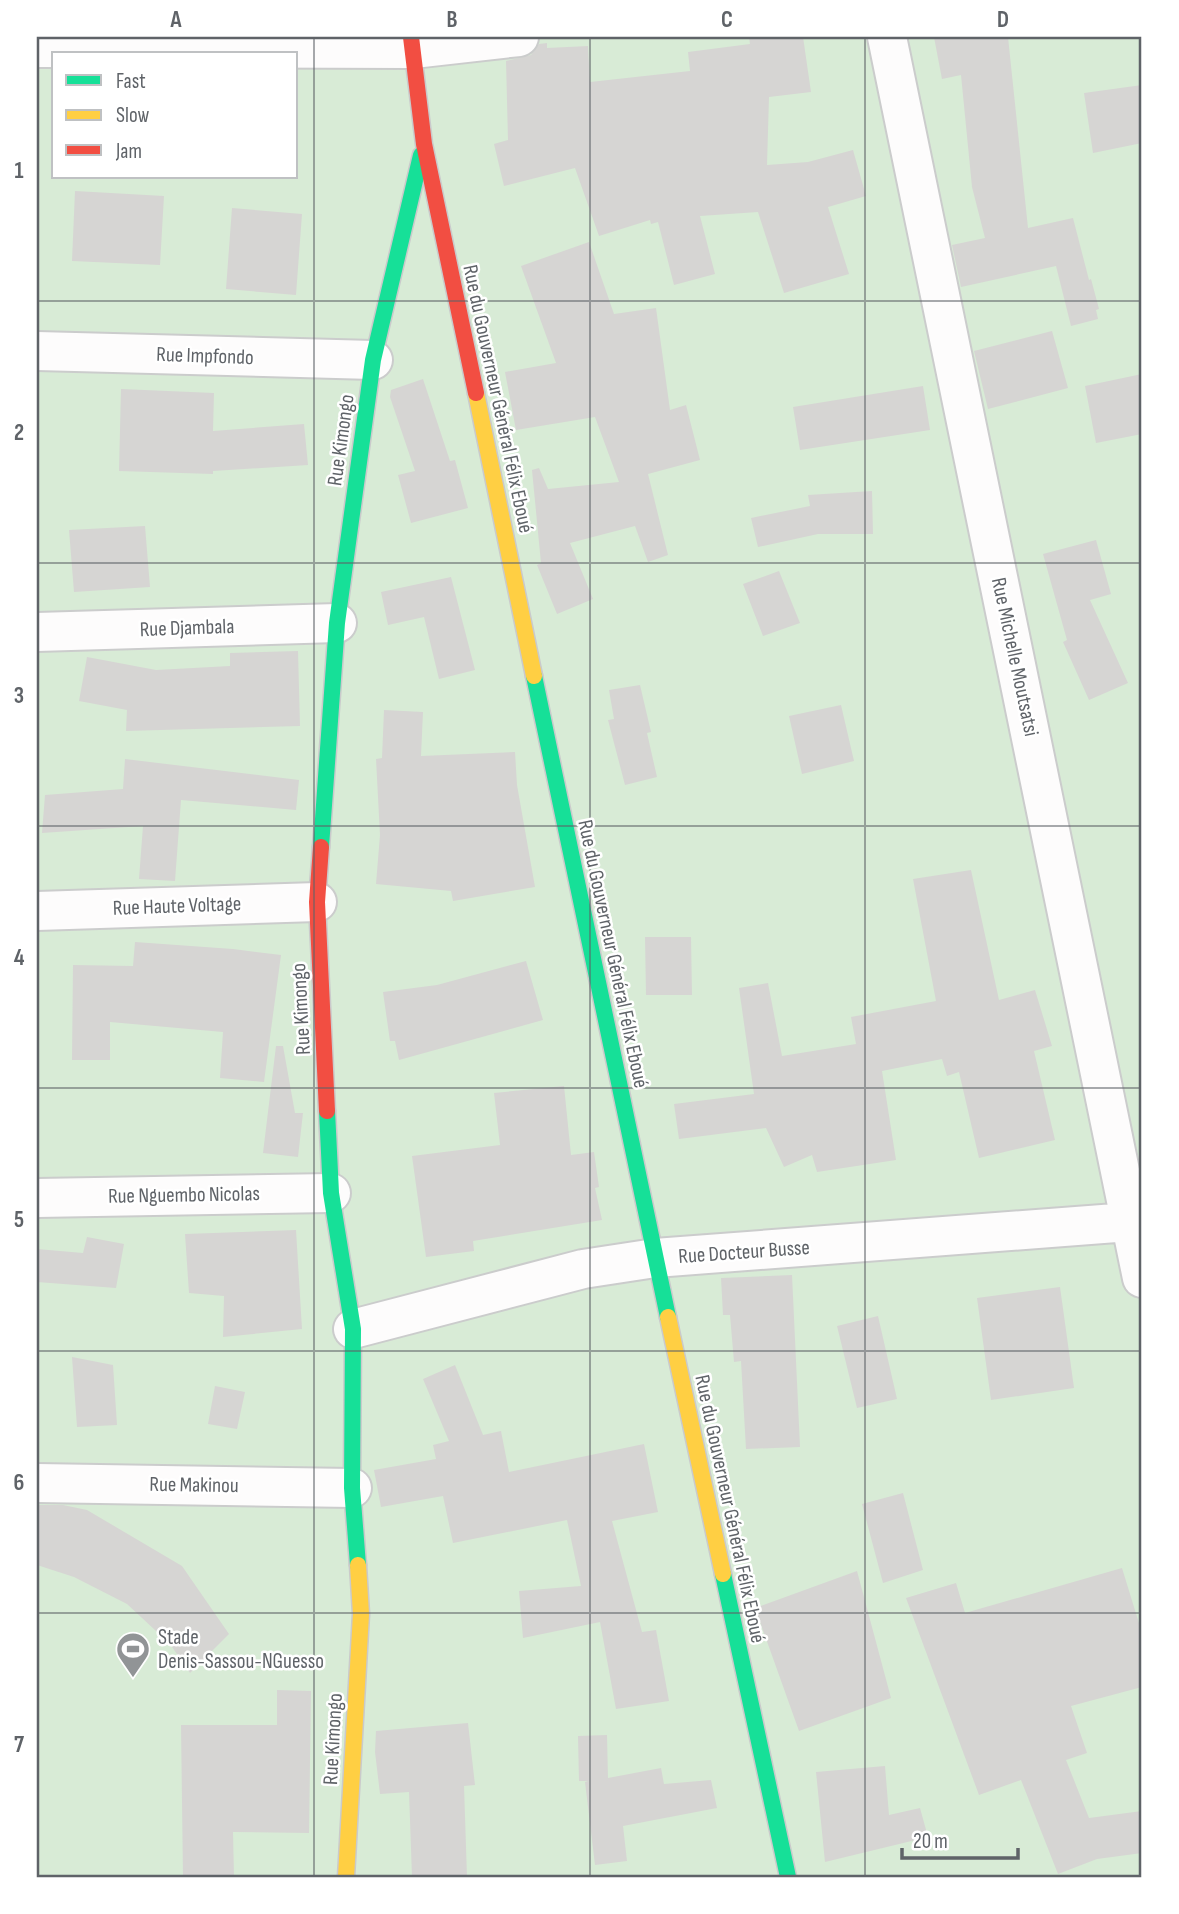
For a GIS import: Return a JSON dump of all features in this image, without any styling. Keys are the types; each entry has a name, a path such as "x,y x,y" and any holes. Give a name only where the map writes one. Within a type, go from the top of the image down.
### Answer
{"main road":[{"name":"Rue du Gouverneur Général Félix Eboué","path":"412,43 424,144 655,1258 788,1877"},
{"name":"Rue Kimongo","path":"346,1877 361,1615 352,1488 353,1329 331,1193 317,902 337,623 373,360 424,144"}],"street":[{"path":"37,48 412,43 519,37"},
{"name":"Rue Michelle Moutsatsi","path":"887,37 1137,1222 1142,1278"},
{"name":"Rue Impfondo","path":"37,351 373,360"},
{"name":"Rue Djambala","path":"37,632 337,623"},
{"name":"Rue Haute Voltage","path":"37,911 317,902"},
{"name":"Rue Nguembo Nicolas","path":"37,1198 331,1193"},
{"name":"Rue Docteur Busse","path":"353,1329 583,1269 655,1258 1137,1222"},
{"name":"Rue Makinou","path":"37,1483 352,1488"}],"green space":[{"path":"37,37 1142,37 1142,1877 37,1877"}],"building":[{"path":"749,37 803,37 811,92 769,97 767,165 808,162 853,150 866,196 828,207 849,274 784,293 758,212 700,216 715,274 674,285 658,222 651,224 650,220 599,236 575,168 504,186 494,144 508,140 506,61 531,55 539,44 547,43 547,48 588,46 590,82 690,71 688,52 750,44"},
{"path":"934,37 1008,37 1028,228 1073,218 1099,309 1096,310 1098,319 1071,326 1056,266 961,287 952,245 985,238 972,187 961,75 942,79"},
{"path":"1142,85 1142,143 1093,153 1084,93"},
{"path":"75,191 164,196 160,265 72,261"},
{"path":"232,208 302,214 296,295 226,289"},
{"path":"589,242 614,314 656,308 670,410 686,405 700,460 648,474 668,555 648,562 635,526 570,543 593,599 557,614 537,565 541,563 532,470 539,468 548,489 619,482 595,417 516,430 505,372 556,363 521,266"},
{"path":"1052,331 1068,388 988,409 974,351"},
{"path":"1142,374 1142,434 1096,443 1085,386"},
{"path":"423,379 450,461 455,460 468,508 411,523 398,475 415,471 390,397 391,390"},
{"path":"923,386 930,430 800,450 793,407"},
{"path":"121,389 214,393 213,431 304,424 308,465 213,471 213,474 119,471"},
{"path":"872,491 873,534 818,534 758,547 751,518 810,506 808,495"},
{"path":"145,526 150,587 74,592 69,530"},
{"path":"1096,540 1111,594 1090,600 1128,683 1089,700 1063,642 1067,640 1043,554"},
{"path":"779,571 800,623 763,636 743,584"},
{"path":"451,577 475,670 439,679 424,617 388,625 381,592"},
{"path":"298,651 300,726 126,731 127,710 79,701 87,657 156,670 230,666 230,653"},
{"path":"640,685 651,732 647,733 657,777 625,785 608,720 614,719 609,690"},
{"path":"841,705 854,761 802,774 789,716"},
{"path":"384,710 423,712 421,756 515,752 517,785 535,887 453,901 451,891 376,884 380,835 376,759 382,758"},
{"path":"125,759 299,780 296,810 181,800 175,881 139,879 143,826 42,833 45,795 123,789"},
{"path":"971,870 999,1000 1035,990 1052,1046 1034,1051 1055,1140 979,1158 959,1072 947,1076 942,1059 882,1071 896,1160 817,1172 812,1155 784,1167 766,1128 679,1139 674,1104 754,1094 739,988 768,983 782,1056 856,1044 851,1017 936,1001 913,879"},
{"path":"645,937 691,937 692,995 646,995"},
{"path":"135,942 281,955 264,1082 220,1078 223,1032 110,1022 110,1060 72,1060 73,965 133,966"},
{"path":"526,961 543,1020 399,1060 395,1041 390,1041 383,992 437,985"},
{"path":"276,1046 283,1046 295,1113 303,1113 298,1157 263,1153"},
{"path":"564,1086 571,1155 594,1152 599,1187 595,1188 602,1220 473,1241 474,1251 426,1257 412,1156 500,1145 494,1093"},
{"path":"296,1230 302,1329 223,1337 224,1296 189,1293 185,1234"},
{"path":"87,1237 124,1244 116,1288 37,1282 37,1249 83,1253"},
{"path":"792,1275 800,1447 746,1449 741,1361 734,1362 730,1315 723,1315 721,1278"},
{"path":"1060,1287 1074,1388 991,1400 977,1298"},
{"path":"878,1316 897,1399 857,1408 837,1326"},
{"path":"72,1357 113,1365 117,1425 77,1427"},
{"path":"455,1365 483,1435 501,1431 509,1472 644,1444 658,1512 612,1521 642,1632 656,1630 669,1701 616,1709 600,1622 523,1638 519,1591 581,1586 567,1520 453,1543 443,1496 381,1507 374,1470 436,1459 433,1445 449,1441 423,1379"},
{"path":"215,1386 245,1392 237,1429 208,1424"},
{"path":"903,1493 923,1570 883,1583 862,1504"},
{"path":"37,1505 63,1505 87,1510 182,1566 229,1634 190,1673 170,1644 127,1604 74,1577 37,1565"},
{"path":"1122,1568 1142,1633 1142,1687 1071,1706 1087,1753 1066,1760 1089,1818 1142,1811 1142,1853 1097,1859 1058,1874 1021,1780 979,1795 906,1598 956,1583 965,1613"},
{"path":"857,1571 891,1698 799,1731 755,1608"},
{"path":"277,1690 311,1691 309,1833 233,1832 234,1877 183,1877 181,1725 277,1725"},
{"path":"468,1723 475,1785 464,1786 467,1877 412,1877 409,1792 380,1794 375,1752 376,1731"},
{"path":"607,1735 608,1778 661,1768 664,1784 711,1780 717,1808 623,1826 627,1861 595,1865 585,1782 588,1781 579,1781 578,1736"},
{"path":"885,1766 889,1815 920,1808 928,1837 825,1862 816,1772"}],"traffic: fast":[{"path":"321,847 337,623 373,360 421,155"},
{"path":"534,676 668,1317"},
{"path":"327,1111 331,1193 353,1329 352,1488 358,1565"},
{"path":"723,1574 788,1877"}],"traffic: slow":[{"path":"476,393 534,676"},
{"path":"668,1317 723,1574"},
{"path":"346,1877 361,1614 358,1565"}],"traffic: jam":[{"path":"411,37 424,144 476,393"},
{"path":"321,847 317,902 327,1111"}],"place":[{"name":"Stade Denis-Sassou-NGuesso","path":"133,1679"}]}
